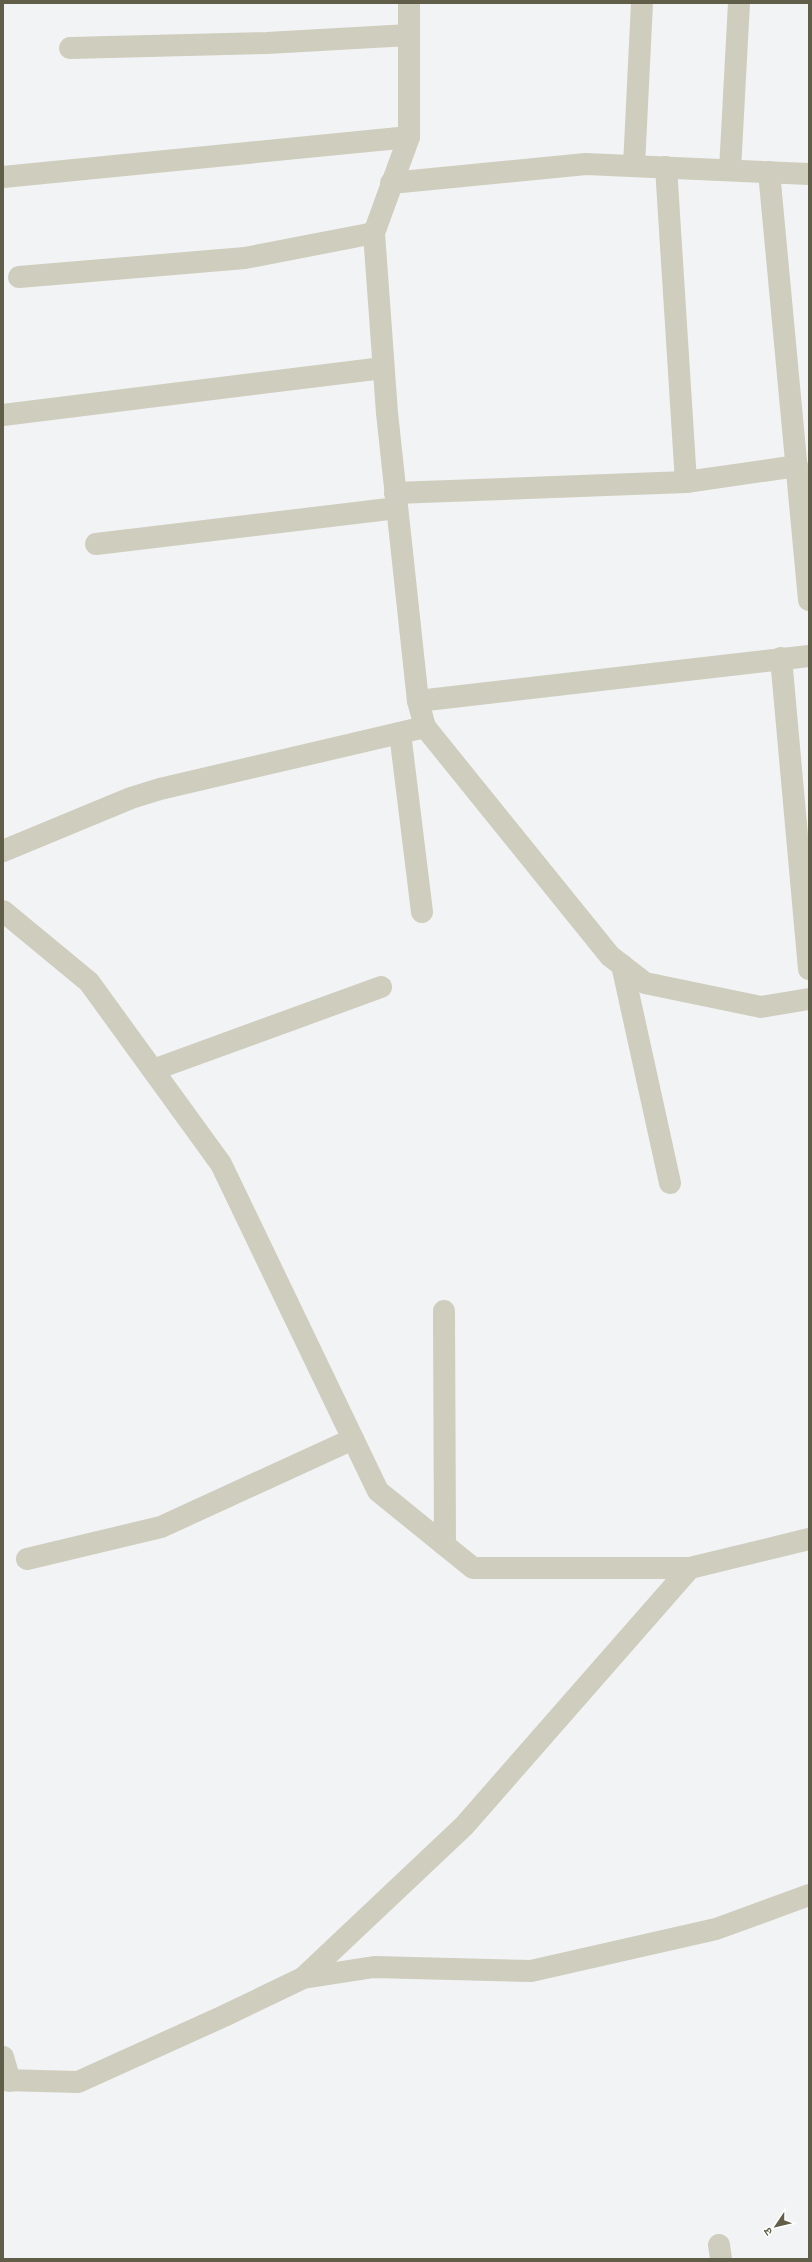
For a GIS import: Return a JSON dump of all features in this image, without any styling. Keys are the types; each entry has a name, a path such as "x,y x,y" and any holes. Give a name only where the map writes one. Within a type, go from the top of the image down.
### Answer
{"street":[{"path":"409,3 409,137 374,233 383,368 396,500 418,702 425,727 610,956 645,983 760,1007 809,999"},
{"path":"634,166 642,3"},
{"path":"730,170 739,3"},
{"path":"70,48 268,43 409,35"},
{"path":"3,177 409,137"},
{"path":"391,183 586,164 809,174"},
{"path":"666,167 686,482"},
{"path":"769,172 809,600"},
{"path":"19,277 245,258 374,233"},
{"path":"3,415 383,368"},
{"path":"96,544 396,500 686,482 797,466"},
{"path":"418,702 781,658 809,656"},
{"path":"781,658 809,969"},
{"path":"3,851 131,798 153,791 425,727"},
{"path":"400,733 422,912"},
{"path":"3,911 89,982 221,1164 378,1491 473,1568 690,1568 809,1539"},
{"path":"622,965 670,1183"},
{"path":"153,1070 381,987"},
{"path":"444,1311 445,1545"},
{"path":"27,1559 161,1527 353,1439"},
{"path":"303,1978 464,1826 690,1568"},
{"path":"3,2057 7,2081 78,2082 224,2016 303,1978 374,1967 531,1971 716,1929 809,1895"}]}
